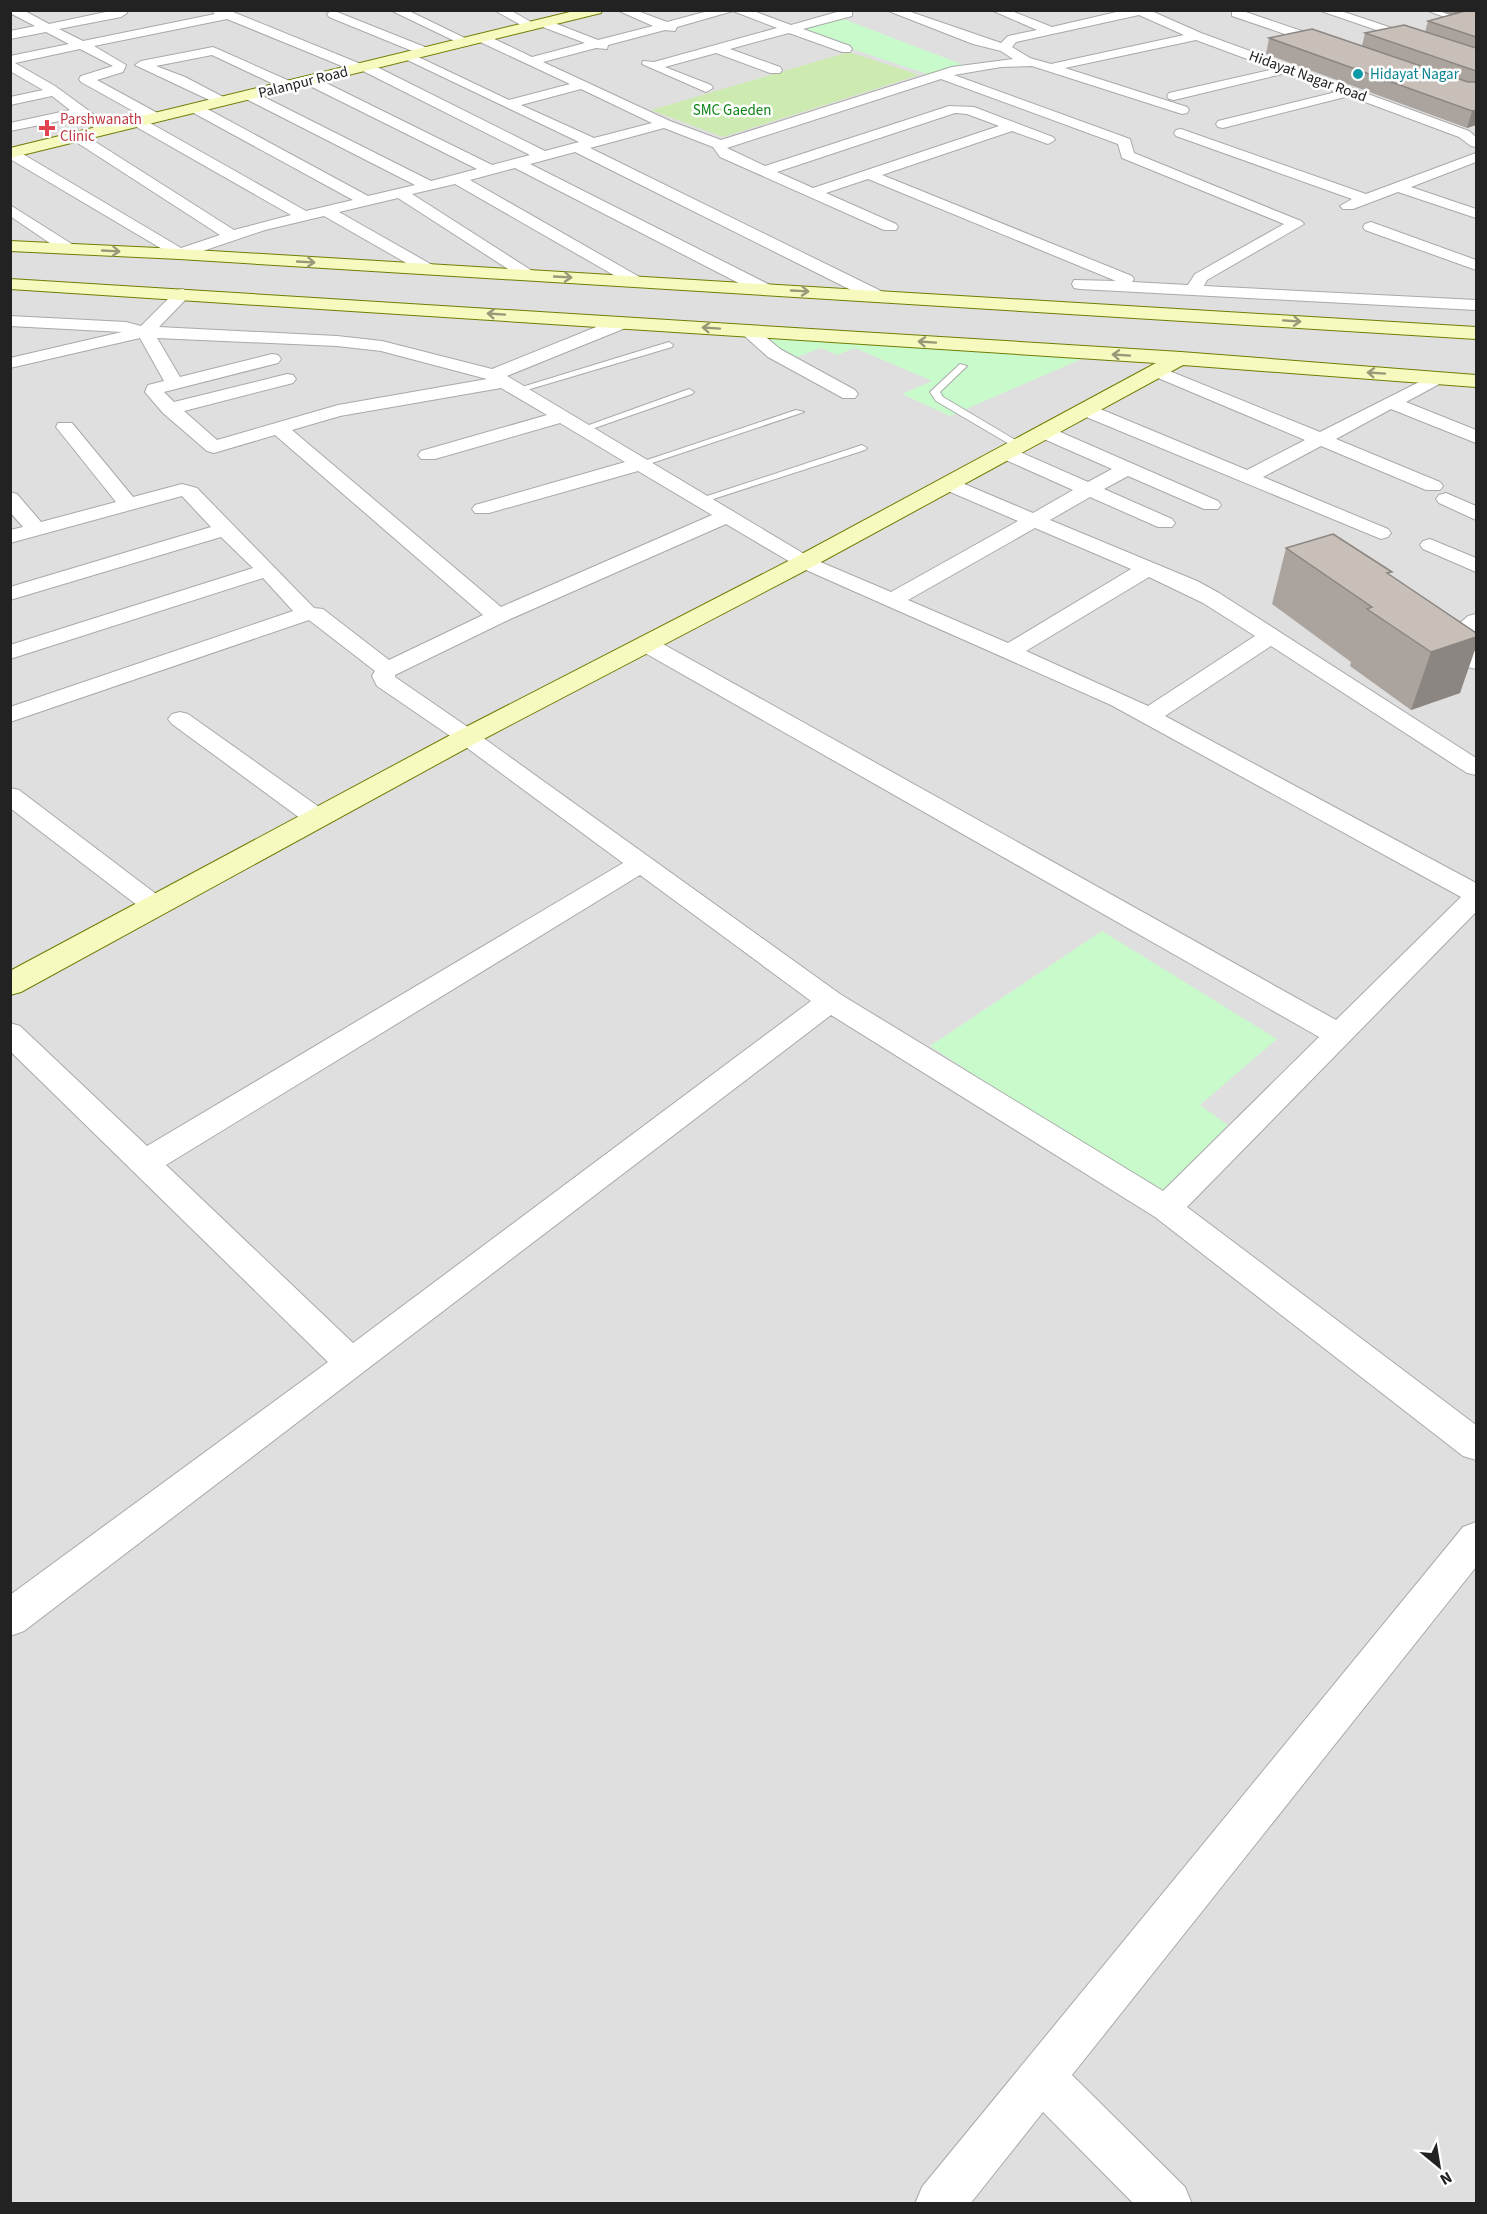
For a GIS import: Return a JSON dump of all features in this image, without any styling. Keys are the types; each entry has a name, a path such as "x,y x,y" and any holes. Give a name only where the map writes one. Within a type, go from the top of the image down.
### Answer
{"street":[{"path":"396,10 467,42"},
{"path":"500,10 598,44 706,88"},
{"path":"623,10 775,70"},
{"path":"531,61 728,10"},
{"path":"738,10 846,49"},
{"path":"653,66 848,13 840,10"},
{"path":"892,10 1005,48 1027,62"},
{"path":"997,10 1052,31"},
{"path":"1005,48 1012,39 1142,12 1165,10"},
{"path":"1324,10 1476,60"},
{"path":"1432,10 1476,25"},
{"path":"12,11 120,65 144,65 213,51 289,86"},
{"name":"Palanpur Road","path":"10,153 590,11"},
{"name":"Hidayat Nagar Road","path":"1142,12 1197,36 1350,92 1470,132 1476,143"},
{"path":"10,60 155,30 221,13 362,67 543,156"},
{"path":"1236,13 1345,50"},
{"path":"333,14 426,52"},
{"path":"10,35 126,15 184,44"},
{"path":"1442,26 1462,20"},
{"path":"927,35 946,30"},
{"path":"1379,42 1422,31"},
{"path":"1053,68 1197,36"},
{"path":"482,38 665,123 721,145 941,75 977,66 1027,62 1053,68 1182,110"},
{"path":"1203,52 1225,46"},
{"path":"407,57 592,143"},
{"path":"10,65 17,75 54,92 106,130"},
{"path":"120,65 118,69 86,79 156,118"},
{"path":"144,65 180,80 222,102"},
{"path":"1174,96 1288,69"},
{"path":"1090,80 1112,74"},
{"path":"941,75 1125,142 1127,155 1134,159 1296,224 1201,277 1192,291"},
{"path":"158,85 180,80"},
{"path":"309,80 490,170"},
{"path":"508,104 582,85"},
{"path":"114,94 136,90"},
{"path":"10,101 54,92"},
{"path":"1223,124 1350,92"},
{"path":"249,95 429,186"},
{"path":"195,108 366,201"},
{"path":"765,171 954,109 969,110 1048,140"},
{"path":"10,127 82,112"},
{"path":"138,122 304,216"},
{"path":"10,153 179,254 232,236 304,216 457,179 665,123"},
{"path":"812,192 1011,127"},
{"path":"1181,133 1366,199"},
{"path":"78,137 232,236"},
{"path":"721,145 720,149 725,154 890,227"},
{"path":"576,147 877,296"},
{"path":"1342,208 1476,157"},
{"path":"516,163 764,289"},
{"path":"1444,170 1466,177"},
{"path":"867,174 1148,288"},
{"path":"457,179 637,282"},
{"path":"1397,188 1476,214"},
{"path":"400,193 528,275"},
{"path":"10,209 69,249"},
{"path":"326,211 428,269"},
{"path":"1371,226 1476,265"},
{"path":"10,246 179,254 1233,317 1476,334"},
{"path":"10,284 622,322 1402,375 1433,369 1476,381"},
{"path":"1080,284 1476,305"},
{"path":"10,363 145,332 183,294"},
{"path":"10,985 467,737 804,562 1180,359 1233,317"},
{"path":"10,321 126,327 145,332 337,341 382,346 505,382 804,562 1119,700 1473,890 1339,1035 1166,1208"},
{"path":"272,359 174,382 154,388 154,392 170,410 214,447 338,411 505,382 622,322"},
{"path":"748,331 774,353 849,394"},
{"path":"145,332 174,382"},
{"path":"1448,350 1476,334"},
{"path":"1248,477 1390,402 1433,369"},
{"path":"1157,371 1440,493 1476,514"},
{"path":"170,410 287,379"},
{"path":"1390,402 1476,437"},
{"path":"1086,410 1381,533"},
{"path":"428,455 562,417"},
{"path":"65,427 128,504"},
{"path":"279,429 498,616"},
{"path":"1044,432 1210,505"},
{"path":"1012,449 1091,490 1165,523"},
{"path":"482,509 640,464"},
{"path":"892,600 1127,468"},
{"path":"948,484 1210,598 1476,768"},
{"path":"10,537 182,490 190,492 305,611 305,614 10,715"},
{"path":"10,498 36,530"},
{"path":"727,516 498,616 387,670 383,676 386,681 467,737 830,1001 1166,1208 1476,1445"},
{"path":"10,594 225,529"},
{"path":"1430,545 1476,566"},
{"path":"1009,652 1147,569"},
{"path":"10,652 267,570"},
{"path":"315,614 387,670"},
{"path":"1474,625 1449,642 1476,662"},
{"path":"1149,716 1270,636"},
{"path":"646,644 1339,1035"},
{"path":"180,719 317,818"},
{"path":"10,795 155,906"},
{"path":"144,1163 641,863"},
{"path":"14,1606 352,1363 830,1001"},
{"path":"10,1033 352,1363"},
{"path":"939,2204 1476,1539"},
{"path":"1041,2077 1168,2204"}],"lane":[{"path":"505,382 669,345"},
{"path":"963,366 934,392 939,399 1012,449"},
{"path":"583,429 689,392"},
{"path":"640,464 800,412"},
{"path":"700,500 862,448"}],"shaded area":[{"path":"11,11 1476,11 1476,2203 11,2204"}],"green space":[{"path":"838,17 964,65 930,75 792,29"},
{"name":"SMC Gaeden","path":"849,52 919,75 723,137 651,110"},
{"path":"754,333 1084,358 950,416 902,394 932,381 855,348 837,355 821,348 789,360"},
{"path":"1102,931 1277,1039 1200,1105 1232,1128 1163,1198 930,1046"}],"building":[{"path":"1476,10 1476,37 1428,21"},
{"path":"1404,25 1476,48 1476,71 1365,33"},
{"path":"1312,29 1468,82 1476,82 1476,110 1472,111 1269,38"},
{"path":"1333,534 1392,572 1387,573 1476,633 1476,637 1431,652 1367,609 1372,607 1286,548"}],"place":[{"name":"Hidayat Nagar","path":"1358,74"},
{"name":"Parshwanath Clinic","path":"47,128"}]}
